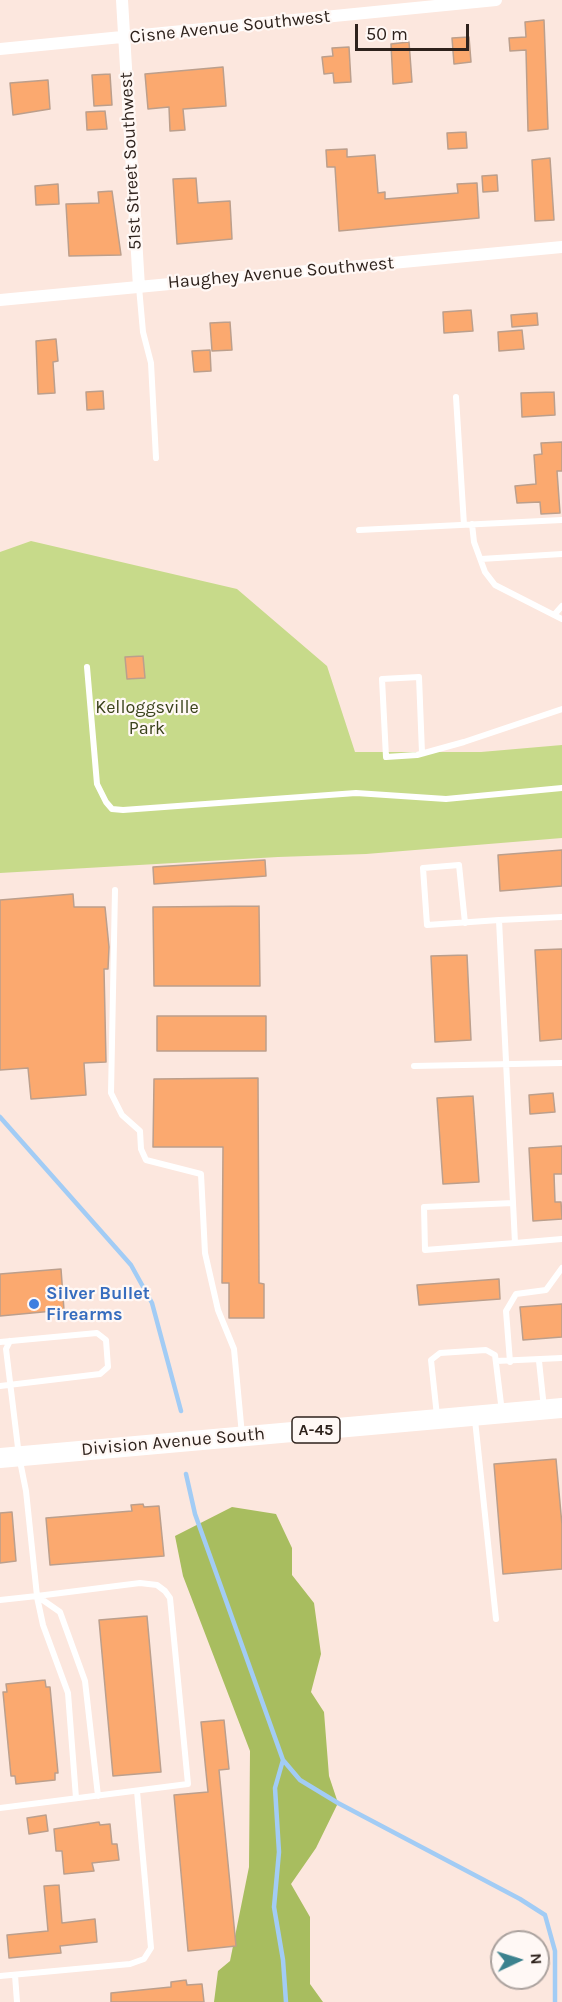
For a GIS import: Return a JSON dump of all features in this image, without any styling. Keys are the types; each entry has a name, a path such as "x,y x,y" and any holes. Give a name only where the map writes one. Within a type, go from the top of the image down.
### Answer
{"main road":[{"name":"Division Avenue South","path":"9,1457 553,1409"}],"street":[{"name":"51st Street Southwest","path":"122,0 139,287"},
{"name":"Cisne Avenue Southwest","path":"0,49 496,0"},
{"name":"Haughey Avenue Southwest","path":"0,300 562,247"}],"lane":[{"path":"139,287 143,332 151,363 156,458"},
{"path":"456,397 464,525"},
{"path":"359,530 562,520"},
{"path":"472,524 474,542 495,585 562,619"},
{"path":"481,559 562,554"},
{"path":"554,615 562,606"},
{"path":"87,667 97,784 112,809 158,808 356,793 446,799 562,788"},
{"path":"422,753 419,677 382,679 386,757 422,753 562,709"},
{"path":"465,922 459,865 423,868 427,925 562,916"},
{"path":"115,890 111,1093 122,1115 140,1131 141,1149 146,1160 201,1174 205,1252 218,1310 234,1349 242,1436"},
{"path":"500,920 515,1243"},
{"path":"414,1066 562,1063"},
{"path":"513,1203 424,1207 425,1250 562,1239"},
{"path":"510,1362 506,1311 516,1294 546,1290 562,1268"},
{"path":"0,1342 97,1333 106,1340 108,1367 100,1374 0,1386"},
{"path":"10,1341 6,1349 10,1385 9,1457 26,1491 37,1596 43,1625 68,1693 76,1798"},
{"path":"437,1420 431,1360 440,1353 486,1350 495,1355 503,1414"},
{"path":"496,1361 539,1361 562,1358"},
{"path":"539,1361 553,1409"},
{"path":"475,1416 496,1619"},
{"path":"0,1600 140,1583 157,1585 170,1598 188,1784 0,1808"},
{"path":"37,1596 60,1612 85,1681 98,1796"},
{"path":"0,1976 130,1964 144,1959 151,1948 137,1791"},
{"path":"15,1975 17,2002"}],"green space":[{"name":"Kelloggsville Park","path":"31,541 237,589 327,666 355,752 481,752 562,745 562,838 366,854 0,873 0,552"},
{"path":"232,1507 276,1514 292,1548 292,1575 314,1603 321,1654 311,1692 324,1712 329,1776 338,1803 316,1848 291,1884 310,1917 310,1984 323,2002 214,2002 218,1971 230,1961 249,1867 250,1751 183,1576 175,1536"}],"building":[{"path":"544,20 548,129 528,131 526,50 510,51 509,38 526,37 525,22"},
{"path":"469,37 471,62 454,64 452,38"},
{"path":"409,42 412,82 393,84 391,44"},
{"path":"349,47 351,82 334,83 333,73 324,74 322,57 333,56 332,48"},
{"path":"223,67 226,106 183,109 185,130 170,131 169,107 148,109 145,74"},
{"path":"110,74 112,105 94,106 92,75"},
{"path":"48,80 50,109 13,115 10,83"},
{"path":"105,111 107,129 87,130 86,112"},
{"path":"466,132 467,148 448,149 447,133"},
{"path":"347,149 347,157 375,155 378,193 385,192 385,199 458,193 457,184 477,183 479,218 339,231 335,167 327,167 326,150"},
{"path":"550,158 554,220 535,221 532,160"},
{"path":"497,175 498,191 483,192 482,176"},
{"path":"196,178 198,203 230,201 232,239 177,244 173,179"},
{"path":"58,184 59,204 36,205 35,186"},
{"path":"112,191 121,255 69,256 66,204 99,203 98,192"},
{"path":"471,310 473,331 444,333 443,312"},
{"path":"537,313 538,325 512,327 511,315"},
{"path":"230,322 232,350 212,351 210,323"},
{"path":"522,330 524,349 499,351 498,332"},
{"path":"56,339 58,361 53,362 55,393 38,394 36,341"},
{"path":"210,350 211,371 194,372 192,351"},
{"path":"103,391 104,409 87,410 86,392"},
{"path":"554,392 555,415 522,417 521,393"},
{"path":"562,442 562,471 557,471 560,513 541,514 540,502 517,503 515,486 536,484 534,455 542,454 541,443"},
{"path":"143,656 145,678 127,679 125,657"},
{"path":"562,850 562,886 500,891 498,855"},
{"path":"265,860 266,876 154,884 153,867"},
{"path":"73,894 74,907 105,907 109,947 108,969 104,969 106,1062 84,1063 86,1095 31,1099 28,1068 0,1070 0,900"},
{"path":"259,906 260,986 154,986 153,907"},
{"path":"562,949 562,1039 540,1041 535,950"},
{"path":"467,955 471,1040 435,1042 431,956"},
{"path":"157,1016 266,1016 266,1051 157,1051"},
{"path":"258,1078 259,1283 264,1284 264,1318 229,1318 229,1283 222,1283 223,1147 153,1147 154,1079"},
{"path":"553,1093 555,1112 530,1114 529,1095"},
{"path":"473,1096 479,1182 443,1184 437,1098"},
{"path":"562,1146 562,1174 554,1174 555,1202 561,1202 562,1219 533,1221 529,1148"},
{"path":"61,1269 64,1310 0,1316 0,1274"},
{"path":"499,1279 500,1299 419,1305 417,1285"},
{"path":"562,1304 562,1337 523,1340 520,1307"},
{"path":"556,1459 562,1525 562,1569 503,1574 494,1464"},
{"path":"143,1504 144,1507 159,1506 164,1556 50,1565 46,1518 132,1511 131,1505"},
{"path":"12,1512 16,1561 0,1563 0,1513"},
{"path":"147,1616 161,1772 113,1776 99,1620"},
{"path":"45,1680 46,1687 50,1687 58,1773 55,1773 55,1780 16,1784 15,1776 11,1776 3,1692 7,1692 6,1684"},
{"path":"224,1720 229,1769 219,1770 236,1946 188,1951 174,1795 208,1792 201,1722"},
{"path":"46,1815 48,1831 29,1834 27,1818"},
{"path":"99,1822 100,1825 110,1824 112,1844 117,1844 119,1860 92,1863 94,1871 64,1874 62,1851 56,1851 54,1829"},
{"path":"59,1885 62,1923 95,1919 97,1942 60,1946 61,1953 9,1958 7,1935 48,1931 44,1886"},
{"path":"186,1980 187,1985 202,1984 204,2002 111,2002 111,1993 171,1987 171,1982"}],"waterway":[{"path":"0,1117 131,1265 152,1303 181,1411"},
{"path":"186,1474 195,1514 283,1760 300,1780 338,1803 520,1899 545,1915 555,1951 555,2002"},
{"path":"283,1760 275,1788 279,1852 274,1907 283,1960 286,2002"}],"place":[{"name":"Silver Bullet Firearms","path":"34,1304"}]}
